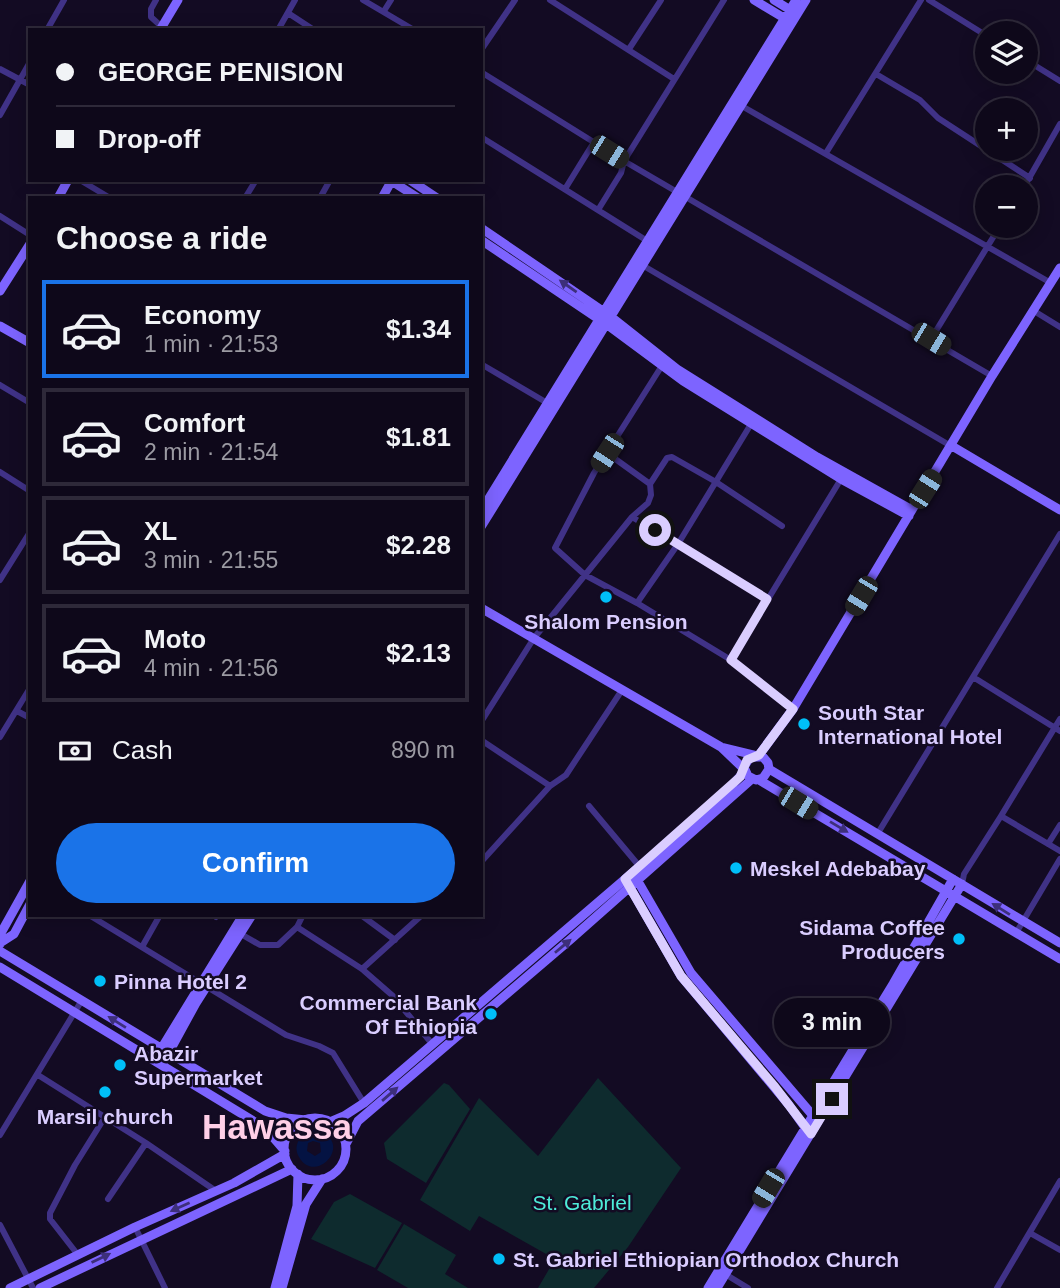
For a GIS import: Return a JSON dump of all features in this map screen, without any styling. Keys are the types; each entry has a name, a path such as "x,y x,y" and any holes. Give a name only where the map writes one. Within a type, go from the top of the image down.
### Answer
{"main road":[{"path":"162,27 178,0"},
{"path":"754,0 790,16"},
{"path":"774,0 790,16"},
{"path":"680,194 740,105 790,16 796,0"},
{"path":"483,520 490,497 552,406 790,16 806,0"},
{"path":"406,183 433,196"},
{"path":"483,230 494,242 751,424 841,478 910,513"},
{"path":"483,240 494,242"},
{"path":"604,318 642,265 651,243"},
{"path":"0,291 28,247"},
{"path":"330,1122 364,1103 633,877 756,779 767,775 762,760 776,734 1060,268"},
{"path":"0,326 28,343"},
{"path":"663,364 910,513"},
{"path":"952,446 1060,510"},
{"path":"483,613 534,638 721,747 762,760 1060,943"},
{"path":"721,747 756,779 1060,959"},
{"path":"295,1171 309,1179 332,1175 341,1167 346,1144 358,1121 722,796 745,770 747,760 762,760"},
{"path":"633,877 691,973 815,1118"},
{"path":"633,877 688,986 775,1087 807,1130"},
{"path":"708,1288 958,882"},
{"path":"0,944 1,933 28,885"},
{"path":"815,1118 823,1098 951,894"},
{"path":"0,944 14,934 28,908"},
{"path":"158,1063 242,917"},
{"path":"204,984 251,917"},
{"path":"0,951 265,1111 286,1118 330,1122 341,1131 346,1144"},
{"path":"0,967 255,1122 272,1136 295,1171 297,1206 275,1288"},
{"path":"795,1094 810,1101 823,1098"},
{"path":"10,1288 31,1283 78,1255 266,1166 285,1153 288,1134 306,1120"},
{"path":"717,1288 807,1130"},
{"path":"266,1166 274,1151 272,1136"},
{"path":"40,1288 141,1238 295,1171"},
{"path":"282,1288 306,1204 321,1179"}],"street":[{"path":"48,28 64,0"},
{"path":"156,0 151,9 151,17 162,27"},
{"path":"279,28 295,0"},
{"path":"363,0 411,28"},
{"path":"384,11 391,0"},
{"path":"483,47 515,0"},
{"path":"550,0 674,79"},
{"path":"629,49 661,0"},
{"path":"598,210 621,173 624,161 724,0"},
{"path":"826,153 921,0"},
{"path":"929,0 975,29"},
{"path":"288,13 311,28"},
{"path":"0,115 28,66"},
{"path":"1038,67 1060,81"},
{"path":"0,69 28,84"},
{"path":"483,73 624,161 992,376"},
{"path":"876,74 920,100 938,118 1025,175"},
{"path":"740,105 1051,283"},
{"path":"1032,175 1060,124"},
{"path":"483,138 651,243"},
{"path":"565,189 594,142"},
{"path":"83,182 107,196"},
{"path":"0,216 28,234"},
{"path":"931,339 993,238"},
{"path":"642,265 952,446"},
{"path":"1034,311 1060,327"},
{"path":"663,364 607,453 555,544 556,549 585,575 731,660 793,709"},
{"path":"483,366 552,406"},
{"path":"0,385 28,402"},
{"path":"637,603 678,544 751,424"},
{"path":"607,453 650,484"},
{"path":"483,719 534,638 632,517 648,503 651,495 650,484 670,457 716,482 782,526"},
{"path":"0,472 28,490"},
{"path":"731,660 841,478"},
{"path":"632,517 767,599"},
{"path":"878,833 1060,534"},
{"path":"0,580 28,535"},
{"path":"974,677 1057,729"},
{"path":"483,860 550,786 571,769 622,690"},
{"path":"0,737 28,691"},
{"path":"17,710 28,717"},
{"path":"958,882 1057,729 1060,719"},
{"path":"483,741 550,786"},
{"path":"589,806 633,877"},
{"path":"1001,816 1060,851"},
{"path":"1048,844 1060,825"},
{"path":"1016,933 1060,859"},
{"path":"142,947 159,917"},
{"path":"239,933 260,945 278,945 297,928 302,917"},
{"path":"364,917 395,940"},
{"path":"362,969 420,917"},
{"path":"99,918 286,1035 333,1053 364,1103"},
{"path":"297,928 362,969 393,996 433,1045"},
{"path":"1,1130 38,1075 82,1000"},
{"path":"38,1075 216,1191"},
{"path":"78,1255 50,1219 50,1213 75,1165 106,1117"},
{"path":"108,1199 146,1143"},
{"path":"997,1288 1060,1181"},
{"path":"0,1225 31,1283"},
{"path":"135,1227 165,1288"},
{"path":"1030,1233 1060,1250"},
{"path":"725,1274 748,1288"}],"green space":[{"name":"St. Gabriel","path":"598,1078 681,1168 628,1247 594,1288 538,1288 555,1259 479,1216 470,1231 420,1200 479,1098 538,1156"},
{"path":"444,1083 449,1085 470,1109 426,1183 387,1159 384,1143"},
{"path":"350,1194 402,1223 375,1268 311,1239 334,1202"},
{"path":"404,1224 456,1255 445,1274 468,1288 408,1288 377,1270"}],"shaded area":[{"path":"317,1130 328,1136 333,1144 329,1159 314,1167 306,1165 297,1152 300,1139","holes":["308,1143 320,1143 321,1152 315,1156 307,1151"]}],"place":[{"name":"Shalom Pension","path":"606,597"},
{"name":"South Star International Hotel","path":"804,724"},
{"name":"Meskel Adebabay","path":"736,868"},
{"name":"Sidama Coffee Producers","path":"959,939"},
{"name":"Pinna Hotel 2","path":"100,981"},
{"name":"Commercial Bank Of Ethiopia","path":"491,1014"},
{"name":"Abazir Supermarket","path":"120,1065"},
{"name":"Marsil church","path":"105,1092"},
{"name":"St. Gabriel Ethiopian Orthodox Church","path":"499,1259"}],"district":[{"name":"Hawassa","path":"277,1126"}],"route":[{"path":"655,530 767,599 731,660 793,709 759,755 747,760 745,771 722,796 625,879 681,976 811,1134 832,1099"}]}
